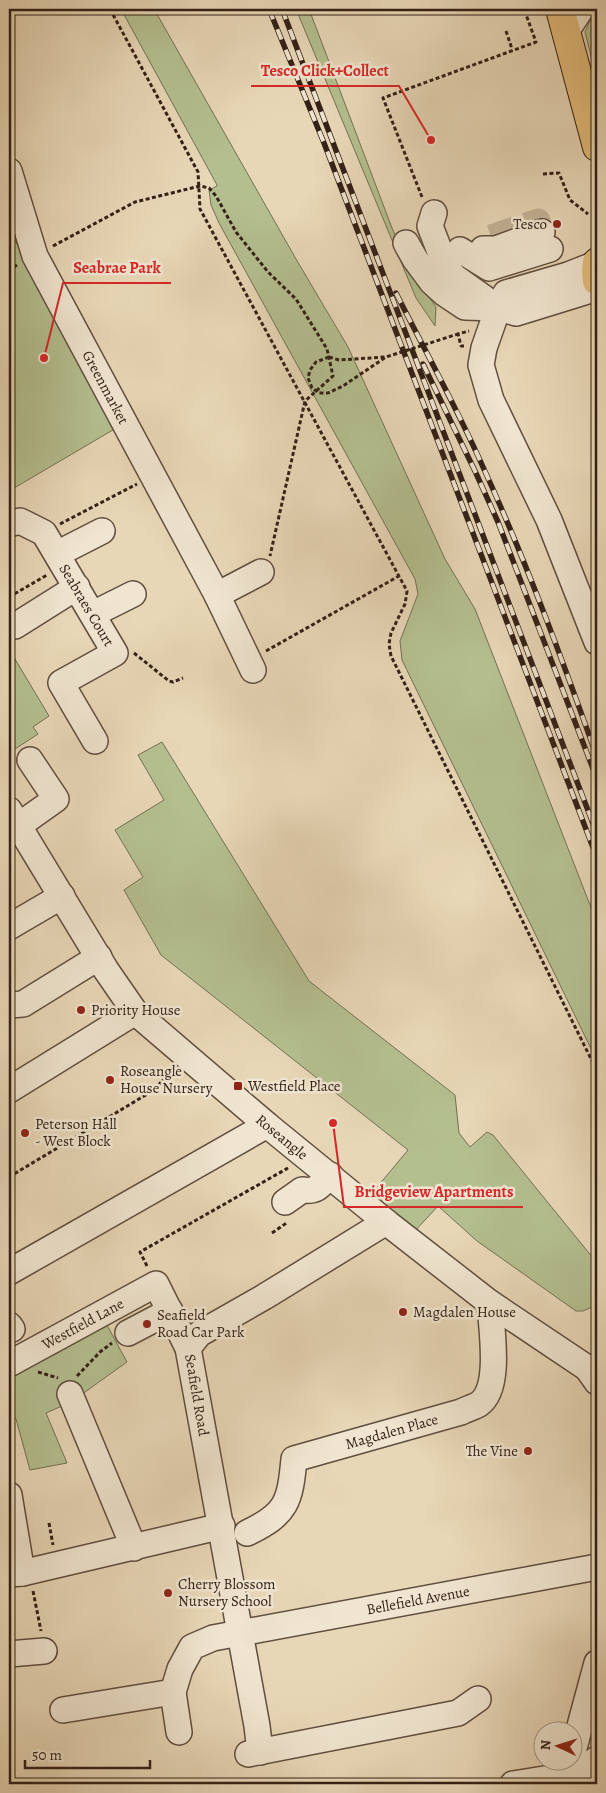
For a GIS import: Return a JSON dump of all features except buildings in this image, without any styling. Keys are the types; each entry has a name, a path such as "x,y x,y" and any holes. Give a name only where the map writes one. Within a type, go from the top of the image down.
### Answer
{"main road":[{"path":"569,16 597,147"}],"street":[{"name":"Greenmarket","path":"9,171 25,229 35,256 218,595 251,666"},
{"path":"434,213 430,226 441,259 432,282 444,293 465,307 498,308 516,313 597,274"},
{"path":"441,259 491,237"},
{"path":"406,243 441,259 496,249 547,243 568,275"},
{"path":"597,274 568,275 506,293 498,308 484,348 481,365 491,400 590,607 597,642"},
{"path":"9,524 20,521 44,533"},
{"path":"60,559 102,531"},
{"name":"Seabraes Court","path":"44,533 115,652 61,683 95,741"},
{"path":"218,595 261,572"},
{"path":"16,626 77,587"},
{"path":"92,614 133,594"},
{"path":"14,818 56,799 30,760"},
{"name":"Roseangle","path":"14,818 98,957 135,1012 267,1125 386,1222 490,1303 587,1368 597,1382"},
{"path":"9,927 62,896"},
{"path":"9,1005 23,1004 98,957"},
{"path":"9,1090 135,1012"},
{"path":"9,1272 267,1125"},
{"path":"285,1202 302,1190 311,1191 318,1188 330,1176"},
{"name":"Seafield Road","path":"386,1222 264,1297 199,1334 188,1348 258,1726 254,1753 458,1713 478,1699"},
{"path":"156,1284 188,1348"},
{"name":"Westfield Lane","path":"9,1363 156,1284"},
{"name":"Magdalen Place","path":"247,1534 264,1525 282,1511 290,1496 294,1459 461,1412 480,1403 489,1392 493,1378 490,1303"},
{"path":"128,1333 170,1311"},
{"path":"70,1394 134,1548"},
{"path":"9,1495 15,1574 134,1548 222,1526"},
{"name":"Bellefield Avenue","path":"173,1692 180,1669 192,1647 213,1638 597,1567"},
{"path":"9,1654 44,1652"},
{"path":"582,1720 597,1663"},
{"path":"63,1710 173,1692 179,1732"},
{"path":"513,1784 577,1773 597,1760"}],"path":[{"path":"110,9 198,172 200,209 407,591 406,604 391,633 389,644 391,656 597,1071"},
{"path":"383,98 536,42 524,9"},
{"path":"506,31 511,51"},
{"path":"544,174 559,173 570,200 588,214"},
{"path":"9,270 134,202 200,186 209,188 216,196 236,232 268,272 296,299 327,349 332,376 305,402 270,557 261,572"},
{"path":"386,357 328,393 319,393 312,388 308,378 310,370 316,362 329,357 339,360 386,357 469,331"},
{"path":"44,533 154,476"},
{"path":"9,597 60,559"},
{"path":"251,666 399,576"},
{"path":"115,652 128,649 169,681 173,682 183,678"},
{"path":"9,1177 154,1090 187,1055"},
{"path":"156,1284 140,1252 307,1158"},
{"path":"70,1394 71,1384 83,1368 100,1352 128,1333"},
{"path":"9,1363 55,1376 66,1383 70,1394"},
{"path":"15,1574 32,1582 44,1652"}],"green space":[{"path":"121,9 154,9 348,347 445,559 475,609 597,923 597,1061 402,660 400,641 418,594 415,579 219,223 211,205 209,190 217,185"},
{"path":"296,9 309,9 392,228 412,272 436,307 435,326 416,298"},
{"path":"597,16 597,80 585,32 591,18"},
{"path":"9,233 11,233 118,427 9,491"},
{"path":"9,649 49,716 33,727 38,734 9,753 9,716 13,687 9,680"},
{"path":"162,742 309,981 455,1095 459,1133 470,1147 487,1132 493,1135 597,1263 597,1305 583,1311 576,1311 477,1241 438,1206 413,1233 396,1218 373,1192 408,1150 161,955 124,890 143,877 115,830 164,800 138,755"},
{"path":"101,1314 127,1362 71,1402 46,1413 67,1463 30,1470 16,1419 9,1410 9,1364"}],"tunnel":[{"path":"491,237 538,221 539,224"}],"railway":[{"path":"269,9 324,143 597,858"},
{"path":"282,9 597,834"},
{"path":"396,293 463,423 499,502 543,610 597,757"},
{"path":"423,364 498,522 597,779"}],"place":[{"name":"Tesco Click+Collect","path":"431,140"},
{"name":"Tesco","path":"557,224"},
{"name":"Seabrae Park","path":"44,358"},
{"name":"Priority House","path":"81,1010"},
{"name":"Roseangle House Nursery","path":"110,1080"},
{"name":"Westfield Place","path":"238,1086"},
{"name":"Bridgeview Apartments","path":"333,1123"},
{"name":"Peterson Hall - West Block","path":"25,1133"},
{"name":"Magdalen House","path":"403,1312"},
{"name":"Seafield Road Car Park","path":"147,1324"},
{"name":"The Vine","path":"528,1451"},
{"name":"Cherry Blossom Nursery School","path":"168,1593"}]}
